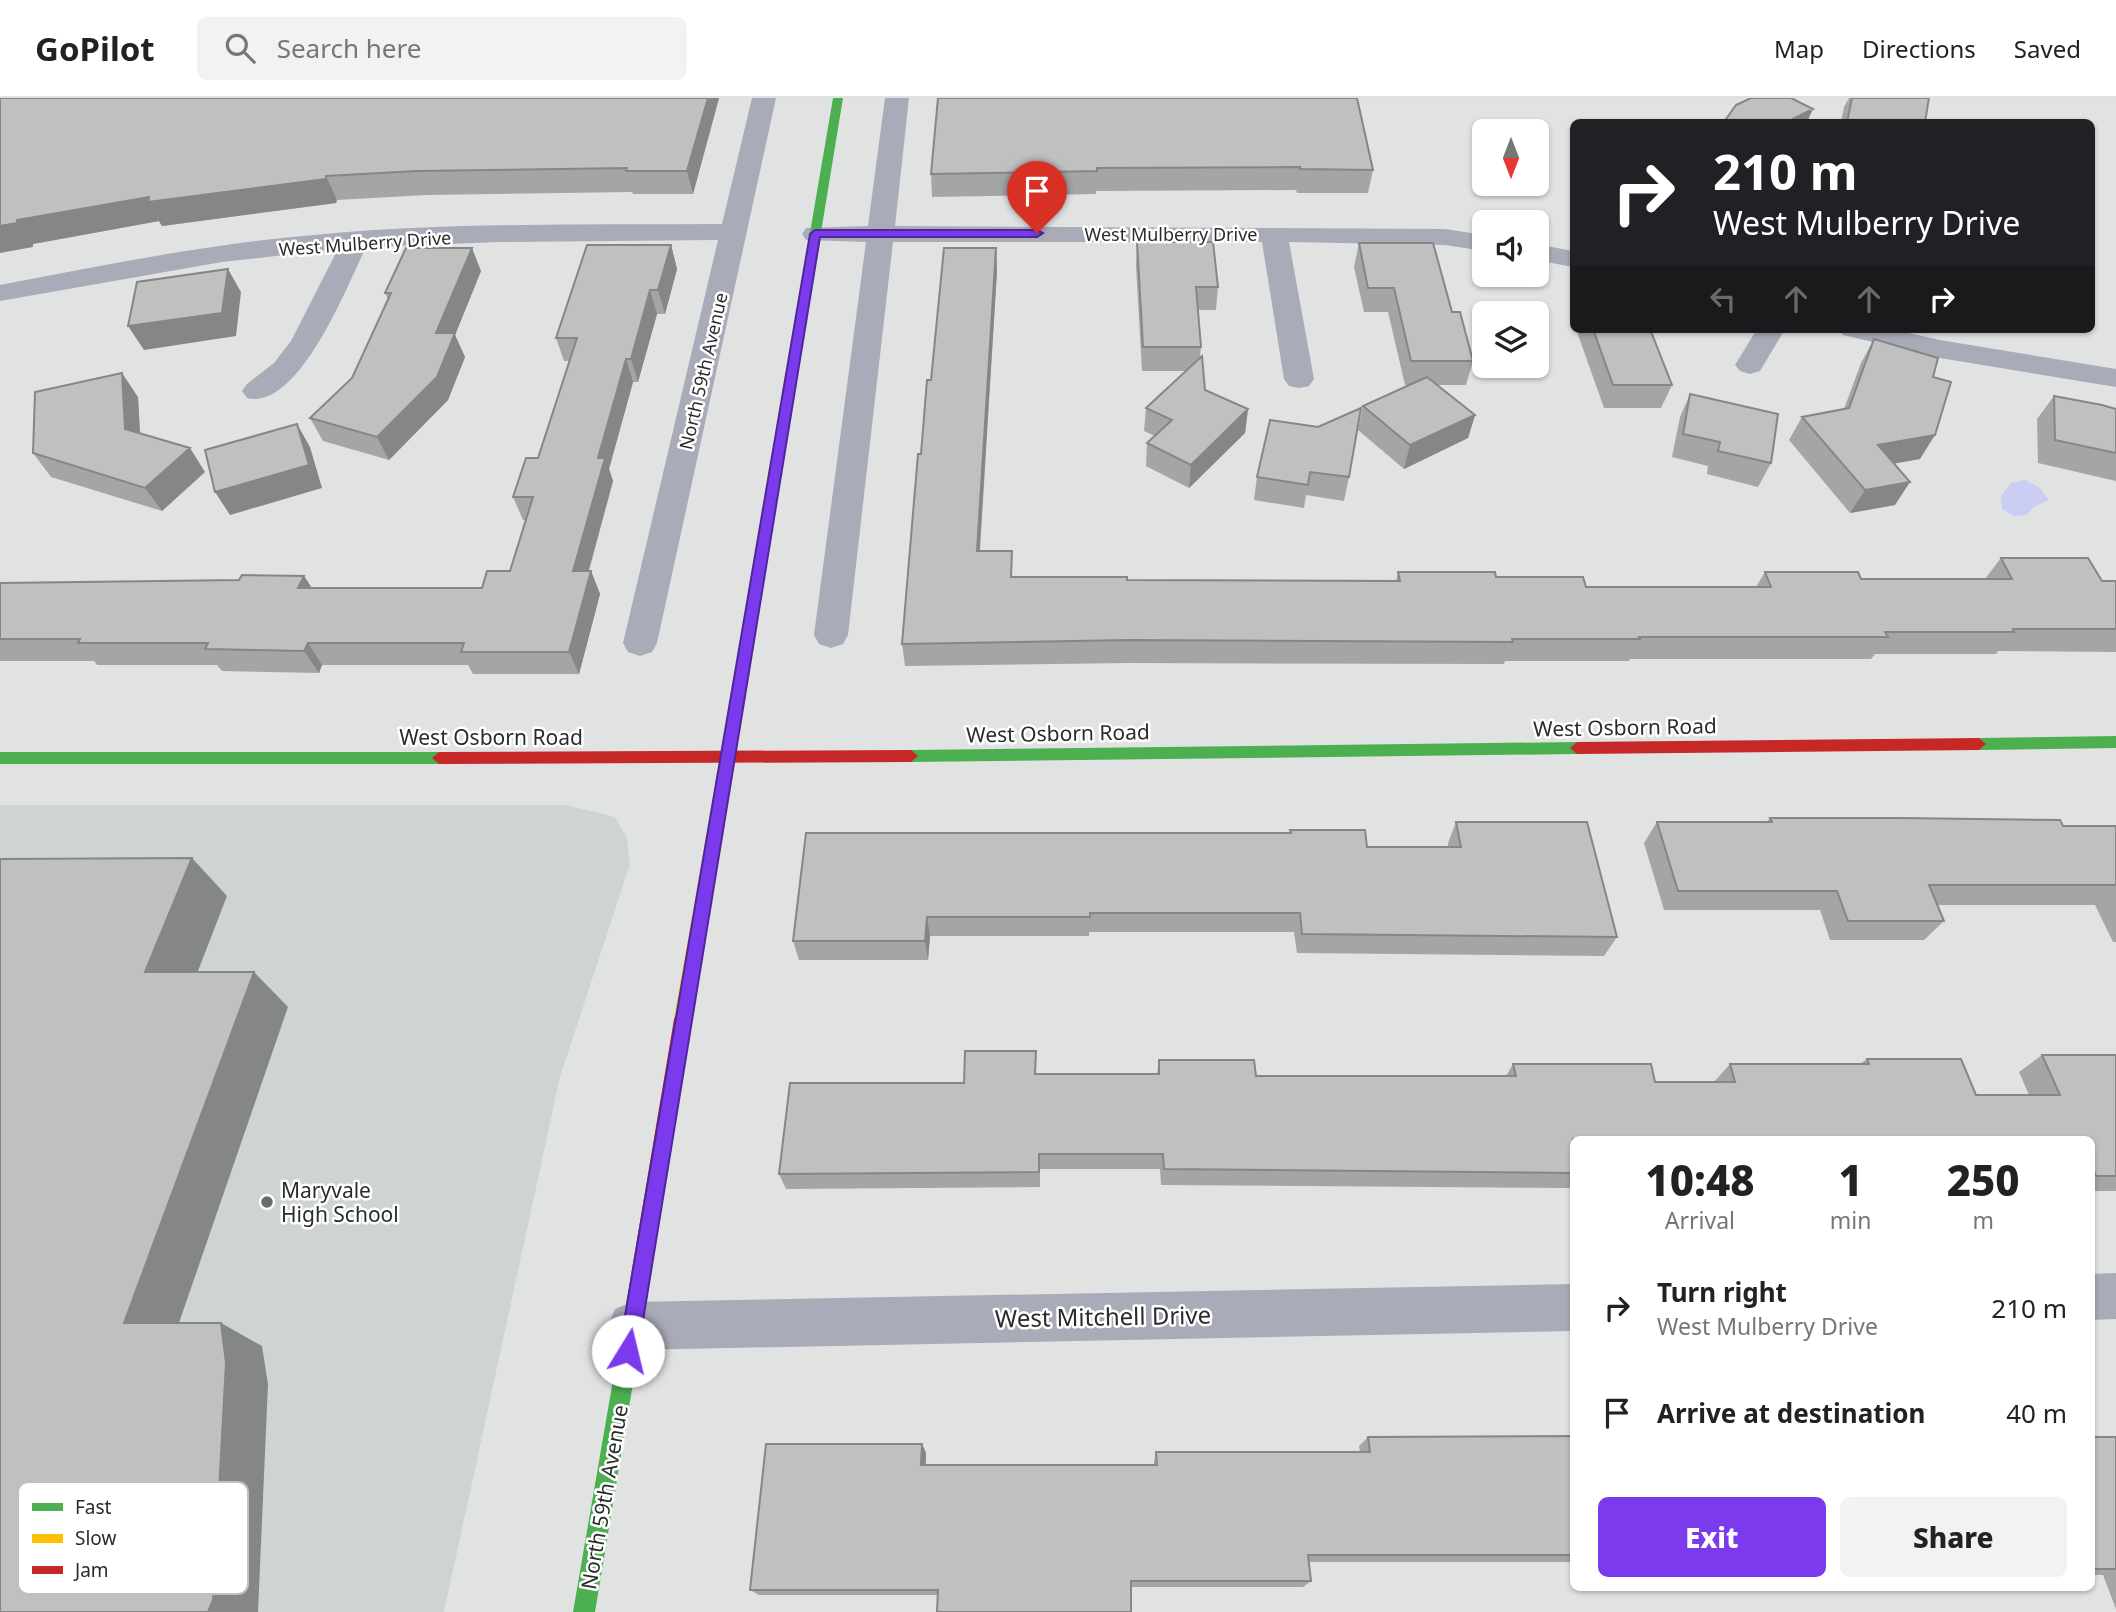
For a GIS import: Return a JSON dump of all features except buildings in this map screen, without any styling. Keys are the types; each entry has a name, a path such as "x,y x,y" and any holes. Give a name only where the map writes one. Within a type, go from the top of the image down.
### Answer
{"street":[{"name":"North 59th Avenue","path":"640,643 764,98"},
{"name":"North 59th Avenue","path":"584,1612 838,98"},
{"path":"831,635 897,98"},
{"name":"West Mulberry Drive","path":"0,293 181,259 356,240 569,233 734,232"},
{"name":"West Mulberry Drive","path":"815,234 1274,234 1446,237 1472,241"},
{"path":"1274,234 1299,379"},
{"path":"257,391 284,370 304,343 356,240"},
{"path":"1549,254 1570,258"},
{"path":"1750,365 1769,333"},
{"path":"1870,333 1940,349 2116,378"},
{"name":"West Osborn Road","path":"0,758 726,758 2116,743"},
{"path":"2095,1297 2116,1296"},
{"name":"West Mitchell Drive","path":"632,1326 1570,1307"}],"shaded area":[{"name":"Maryvale High School","path":"0,805 566,805 615,817 627,838 630,864 560,1077 444,1612 0,1612"}],"water":[{"path":"2025,480 2039,487 2049,500 2034,507 2027,515 2014,516 2002,509 2001,496 2011,483"}],"traffic: fast":[{"path":"741,678 838,98"},
{"path":"1979,744 2116,742"},
{"path":"911,756 1577,748"},
{"path":"0,758 439,758"},
{"path":"584,1612 637,1299"}],"traffic: slow":[{"path":"683,1019 741,678"}],"traffic: jam":[{"path":"1577,748 1979,744"},
{"path":"439,758 911,756"},
{"path":"637,1299 683,1019"}],"place":[{"name":"Maryvale High School","path":"267,1202"}],"route":[{"path":"628,1351 815,234 1037,233"}]}
